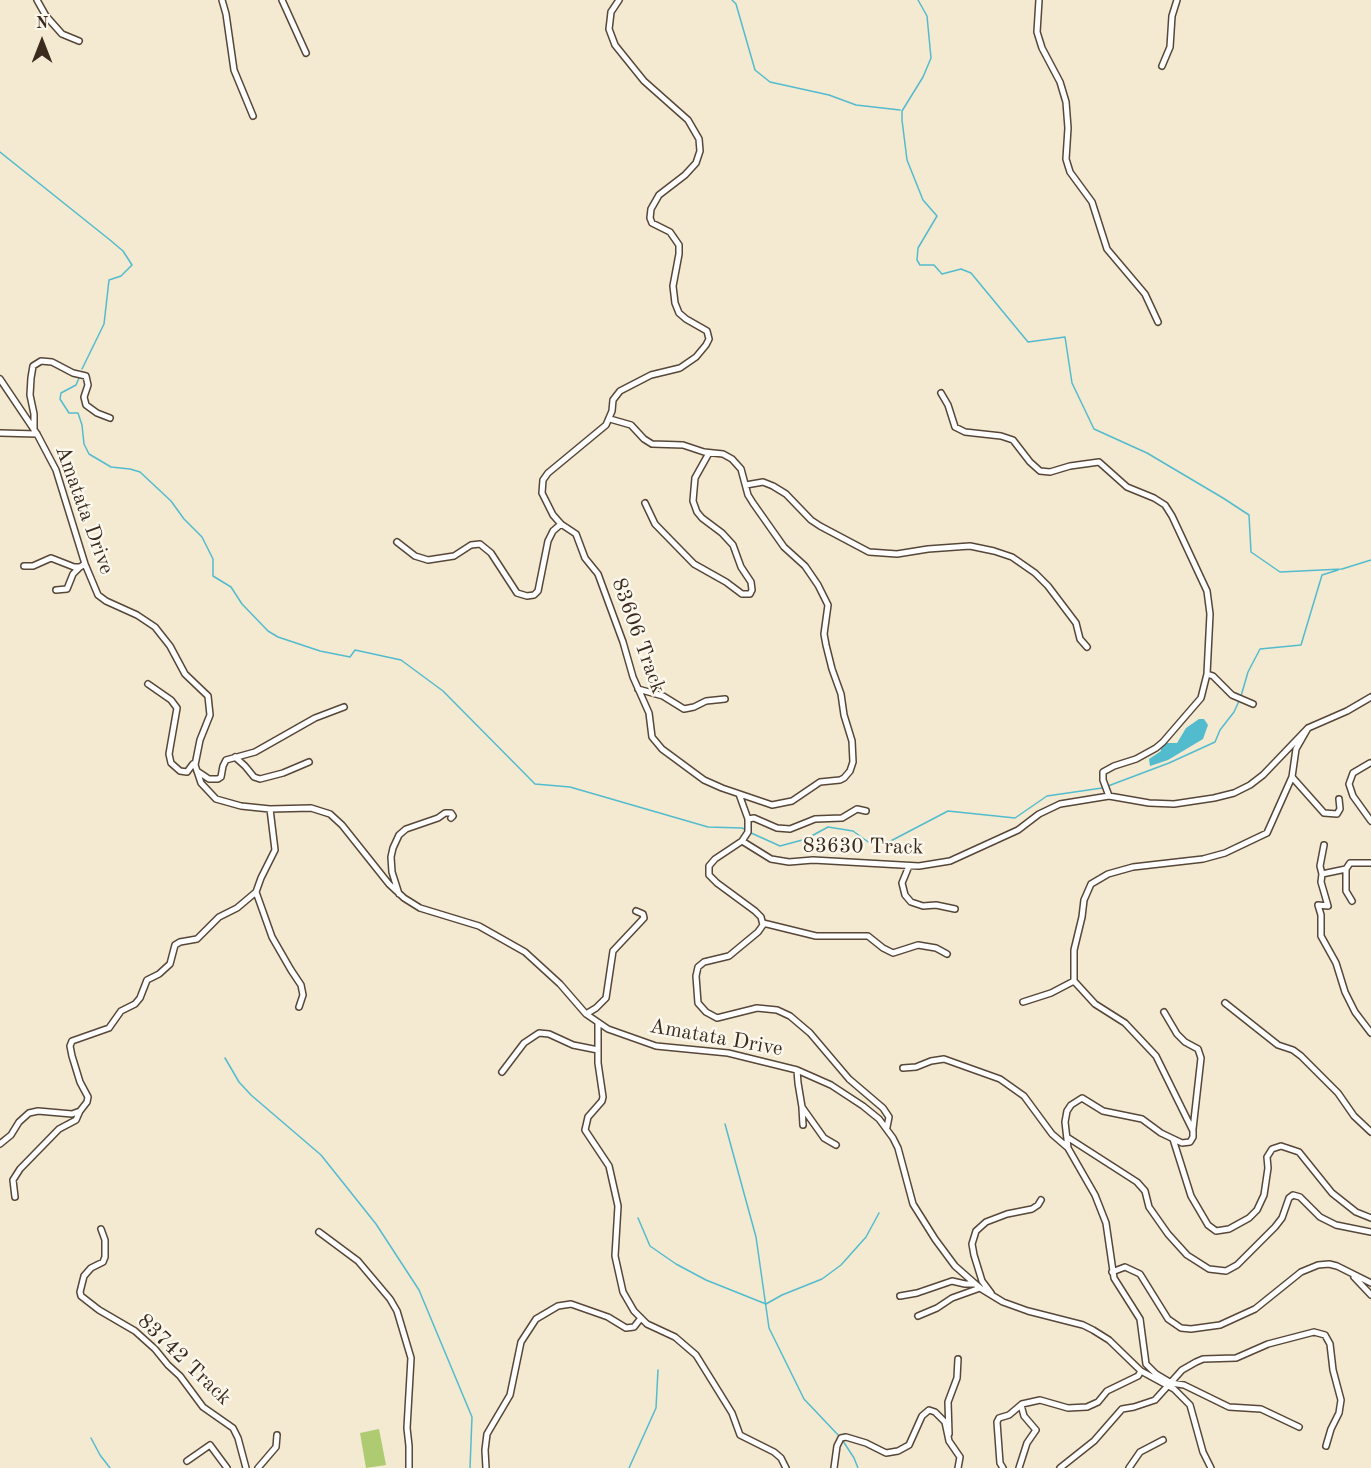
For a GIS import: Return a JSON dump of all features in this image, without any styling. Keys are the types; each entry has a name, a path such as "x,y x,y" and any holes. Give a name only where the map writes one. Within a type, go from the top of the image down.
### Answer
{"street":[{"path":"37,0 46,16 62,34 79,41"},
{"path":"222,0 234,70 253,116"},
{"path":"282,0 306,52"},
{"path":"619,0 611,12 609,29 615,45 644,81 688,120 699,139 700,151 696,163 685,175 659,195 651,209 650,218 652,223 670,232 679,245 673,295 679,313 686,320 707,331 709,336 702,350 680,368 651,375 620,392 613,399 610,419 631,425 652,444 683,445 710,453 723,454 738,465 746,485 763,482 774,486 786,494 811,520 864,550 897,554 970,546 1012,557 1035,573 1048,586 1076,623 1080,639 1087,647"},
{"path":"1039,0 1037,19 1039,39 1066,102 1068,128 1066,159 1070,172 1092,202 1107,249 1145,294 1158,322"},
{"path":"1162,66 1170,47 1172,16 1177,0"},
{"path":"33,428 34,414 30,395 32,370 35,364 41,361 52,362 73,373 86,376 88,385 84,397 86,405 110,418"},
{"name":"Amatata Drive","path":"0,379 38,434 56,470 83,566 95,590 101,598 137,615 155,627 170,646 185,674 208,696 210,715 194,761 201,783 216,799 231,805 270,809 310,808 330,814 342,825 399,894 420,908 479,926 525,952 560,984 586,1014 616,1033 656,1046 728,1053 797,1070 831,1085 872,1112 887,1127 898,1148 908,1191 918,1214 950,1260 974,1284 993,1297 1028,1311 1083,1325 1109,1340 1141,1371 1169,1384 1190,1405 1203,1452 1210,1468"},
{"path":"940,393 948,405 955,427 966,432 1005,436 1013,440 1040,471 1050,472 1070,466 1099,462 1127,487 1150,495 1165,505 1207,591 1210,614 1207,674 1201,698 1163,742 1136,759 1103,772 1103,780 1109,796"},
{"name":"83606 Track","path":"610,419 606,425 566,456 543,480 542,493 553,516 574,532 585,558 598,574 638,689 649,713 651,732 656,744 704,780 772,805 786,804 814,784 844,778 850,771 854,758 852,741 826,645 825,627 829,610 827,601 806,566 784,547 758,510 748,495 746,485"},
{"path":"0,433 38,434"},
{"path":"645,503 655,524 694,564 742,594 750,594 751,582 741,567 733,545 722,533 702,518 693,501 695,478 710,453"},
{"path":"397,542 415,555 428,560 454,556 471,545 480,544 491,553 517,593 521,596 530,596 538,590 548,541 553,531 561,524"},
{"path":"24,566 33,566 55,558 66,564 83,566"},
{"path":"56,590 67,589 73,574 83,566"},
{"path":"1207,674 1213,676 1232,695 1253,704"},
{"path":"148,684 171,700 177,708 170,754 173,766 187,772 194,761"},
{"path":"638,689 663,696 684,709 706,701 725,699"},
{"name":"83630 Track","path":"742,841 762,855 779,861 822,860 909,866 950,861 1018,830 1047,810 1086,799 1109,796 1149,803 1174,804 1234,793 1263,775 1308,728 1347,711 1371,697"},
{"path":"195,770 209,779 218,779 221,777 226,760 255,752 309,721 344,707"},
{"path":"1068,1149 1065,1122 1067,1111 1082,1098 1103,1111 1142,1119 1161,1133 1182,1143 1189,1143 1193,1137 1156,1056 1125,1023 1101,1010 1077,987 1074,981 1074,950 1084,900 1090,884 1108,874 1133,867 1203,859 1225,853 1267,833 1292,777 1295,752 1308,728"},
{"path":"236,758 254,777 260,779 309,762"},
{"path":"1370,763 1353,773 1349,783 1353,796 1371,821"},
{"path":"1292,777 1324,813 1337,814 1340,809 1339,799"},
{"path":"739,794 748,819 748,832 742,841 714,859 709,866 709,875 755,911 763,922"},
{"path":"748,819 754,818 777,828 789,829 815,819 842,818 857,808 866,811"},
{"path":"15,1197 13,1180 20,1169 59,1128 76,1120 87,1102 88,1097 80,1082 72,1056 70,1046 72,1041 80,1036 109,1028 121,1011 135,1004 140,998 147,980 159,974 170,964 176,945 197,939 219,917 237,908 256,892 275,850 270,809"},
{"path":"399,894 391,861 399,834 445,813 451,813 451,818"},
{"path":"1324,845 1320,866 1321,882 1328,906 1318,905 1321,915 1321,936 1355,1012 1371,1033"},
{"path":"1352,901 1346,891 1346,869 1350,863 1371,864"},
{"path":"909,866 902,883 905,895 911,902 923,906 955,909"},
{"path":"1322,874 1346,869"},
{"path":"256,892 272,937 302,985 303,995 299,1007"},
{"path":"586,1014 606,998 614,951 644,918 643,914 636,911"},
{"path":"763,922 816,936 868,936 893,953 918,945 936,948 947,954"},
{"path":"763,922 758,932 729,956 704,962 698,967 696,976 698,1003 706,1012 717,1018 757,1008 777,1010 790,1016 810,1033 849,1079 884,1108 889,1117 887,1127"},
{"path":"1023,1002 1051,993 1074,981"},
{"path":"1225,1003 1278,1045 1293,1050 1300,1056 1338,1093 1354,1116 1371,1132"},
{"path":"1164,1012 1180,1039 1198,1049 1201,1058 1192,1131"},
{"path":"598,1023 603,1098 588,1117 585,1130 609,1166 618,1206 615,1239 617,1269 628,1300 647,1324 675,1337 696,1355 732,1413 738,1432 744,1438 778,1455 786,1468"},
{"path":"502,1072 524,1043 539,1033 549,1034 573,1045 598,1050"},
{"path":"903,1068 916,1067 944,1059 1000,1078 1024,1096 1052,1134 1068,1149 1095,1195 1107,1223 1112,1272 1120,1290 1140,1319 1146,1364 1169,1384 1184,1385 1229,1407 1261,1409 1299,1427"},
{"path":"797,1070 803,1125"},
{"path":"801,1103 824,1138 836,1145"},
{"path":"0,1144 11,1135 19,1122 29,1113 38,1111 72,1114 80,1111"},
{"path":"1067,1137 1137,1182 1146,1193 1151,1211 1178,1246 1195,1262 1214,1270 1229,1270 1252,1250 1282,1218 1291,1195 1299,1196 1313,1211 1335,1225 1371,1232"},
{"path":"1173,1139 1191,1197 1208,1225 1216,1231 1229,1229 1249,1218 1257,1210 1264,1195 1268,1154 1272,1149 1281,1146 1299,1152 1332,1193 1356,1212 1371,1218"},
{"path":"993,1297 982,1281 974,1255 972,1244 976,1231 986,1222 1007,1214 1032,1209 1041,1200"},
{"name":"83742 Track","path":"101,1229 105,1240 105,1257 103,1262 85,1274 81,1296 99,1310 135,1331 180,1376 203,1407 233,1428 246,1468"},
{"path":"319,1232 358,1261 390,1299 397,1311 411,1358 407,1408 409,1468"},
{"path":"1112,1272 1125,1267 1140,1274 1168,1319 1181,1328 1191,1329 1205,1329 1220,1325 1255,1309 1309,1268 1329,1264 1371,1283"},
{"path":"1351,1273 1371,1295"},
{"path":"900,1296 917,1293 952,1281 974,1284"},
{"path":"918,1316 937,1308 951,1298 980,1288"},
{"path":"486,1468 487,1434 510,1395 521,1342 536,1319 558,1306 571,1304 608,1317 626,1328 634,1328 641,1318"},
{"path":"1060,1468 1094,1441 1122,1409 1150,1402 1158,1397 1182,1370 1203,1359 1236,1358 1268,1344 1306,1333 1321,1333 1330,1344 1341,1404 1326,1446"},
{"path":"949,1441 948,1402 957,1378 958,1359"},
{"path":"1003,1468 1000,1463 997,1420 1009,1415 1021,1405 1033,1401 1044,1400 1068,1408 1087,1407 1098,1402 1110,1390 1131,1381 1141,1371"},
{"path":"1019,1468 1027,1443 1036,1430 1024,1416 1021,1405"},
{"path":"834,1468 837,1446 841,1438 858,1440 886,1453 898,1451 909,1445 922,1416 929,1410 943,1419 949,1441 960,1457 958,1468"},
{"path":"258,1468 276,1447 277,1435"},
{"path":"1129,1468 1140,1452 1163,1440"},
{"path":"187,1461 210,1445 227,1468"}],"green space":[{"path":"379,1429 386,1465 366,1468 360,1433"}],"water":[{"path":"1199,719 1204,719 1208,725 1203,739 1168,760 1150,766 1149,759 1161,751 1160,746 1177,743 1186,728"}],"waterway":[{"path":"732,0 736,4 755,70 770,82 829,95 856,105 900,110"},
{"path":"918,0 927,16 931,58 923,77 902,111 902,120 907,160 923,200 937,216 918,248 917,260 920,265 934,265 942,274 961,269 971,273 1028,342 1065,337 1072,383 1094,429 1147,453 1249,515 1251,552 1280,572 1342,569"},
{"path":"0,152 123,251 132,265 121,276 109,280 104,324 82,369"},
{"path":"79,378 76,385 61,393 60,399 69,413 78,413 84,444 89,454 111,467 140,472 171,501 184,519 202,537 213,559 213,576 231,587 242,604 268,631 278,637 320,651 350,657 355,650 401,660 443,691 535,784 570,787 708,827 746,830"},
{"path":"1342,569 1371,560"},
{"path":"1241,696 1248,672 1260,649 1301,645 1322,575 1338,570"},
{"path":"1108,786 1169,763 1215,742 1239,701"},
{"path":"749,832 780,846 806,839 828,827 853,831 871,844 883,845 948,811 1015,818 1047,796 1102,788"},
{"path":"225,1058 239,1082 251,1095 321,1155 376,1224 419,1290 472,1417 470,1468"},
{"path":"725,1124 756,1237 769,1328 804,1399 840,1437"},
{"path":"638,1218 650,1246 676,1264 706,1280 766,1304 822,1279 841,1265 866,1237 879,1213"},
{"path":"629,1468 656,1408 658,1370"},
{"path":"91,1438 110,1468"},
{"path":"843,1441 858,1468"}]}
